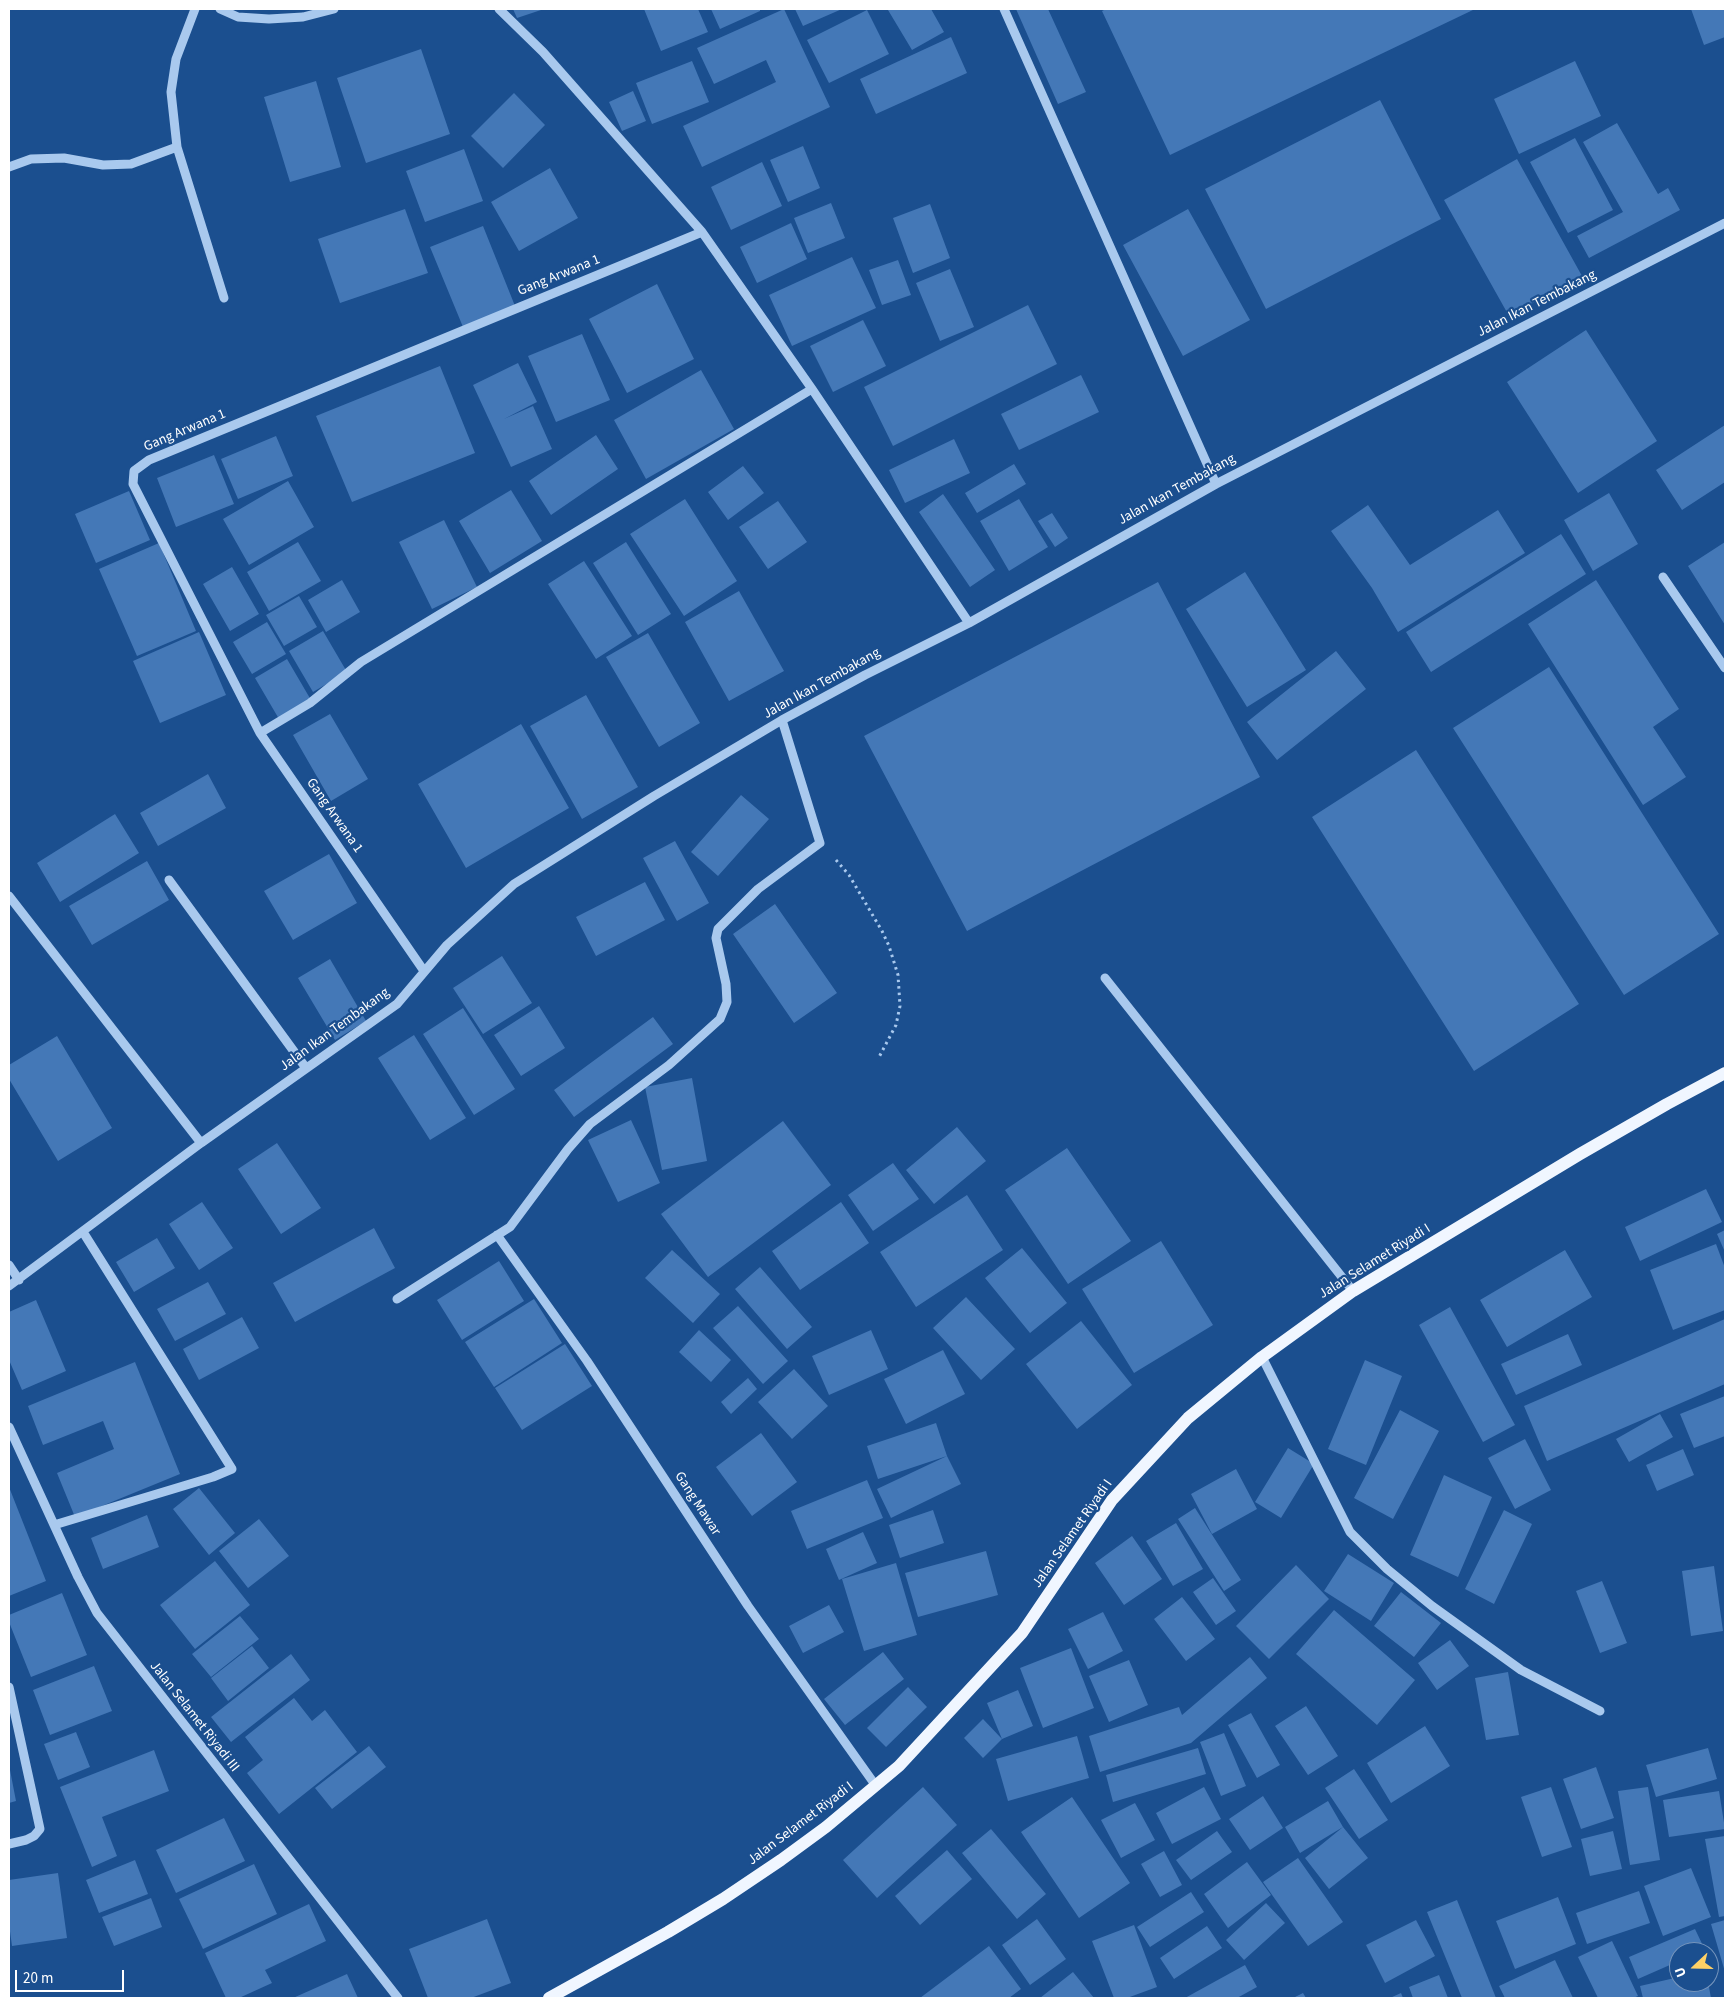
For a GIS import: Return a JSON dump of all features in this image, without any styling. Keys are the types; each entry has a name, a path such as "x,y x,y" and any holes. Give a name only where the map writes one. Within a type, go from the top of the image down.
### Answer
{"main road":[{"name":"Jalan Selamet Riyadi I","path":"549,1998 668,1932 782,1860 899,1766 1022,1633 1112,1500 1188,1418 1262,1357 1353,1291 1580,1154 1725,1073"}],"street":[{"path":"195,9 176,59 171,92 177,147 224,298"},
{"path":"220,9 238,17 268,19 303,17 334,9"},
{"path":"499,9 543,52 702,232 812,389 969,623"},
{"path":"1004,9 1216,484"},
{"path":"9,167 31,159 64,158 103,165 130,164 177,147"},
{"name":"Jalan Ikan Tembakang","path":"9,1286 201,1143 397,1004 446,945 514,884 654,796 782,720 865,675 969,623 1216,484 1725,223"},
{"name":"Gang Arwana 1","path":"424,971 260,733 133,484 134,471 149,460 702,232"},
{"path":"260,733 310,703 361,662 812,389"},
{"path":"1663,578 1725,668"},
{"path":"397,1298 510,1227 568,1149 590,1124 669,1065 720,1019 727,1002 726,984 716,938 718,929 758,889 820,843 782,720"},
{"path":"169,880 306,1068"},
{"path":"9,896 201,1143"},
{"path":"1106,978 1353,1291"},
{"path":"54,1525 213,1477 232,1469 83,1232"},
{"name":"Gang Mawar","path":"497,1235 587,1361 748,1606 876,1786"},
{"path":"9,1265 19,1280"},
{"path":"1262,1357 1350,1532 1387,1569 1432,1606 1520,1670 1600,1711"},
{"name":"Jalan Selamet Riyadi III","path":"9,1427 97,1613 398,1998"},
{"path":"9,1687 40,1829 34,1836 26,1840 9,1844"}],"path":[{"path":"820,843 849,875 889,946 898,975 900,1006 896,1025 878,1059"}],"building":[{"path":"513,9 544,9 517,18"},
{"path":"644,9 698,9 708,32 661,51"},
{"path":"711,9 760,9 760,11 720,29"},
{"path":"784,9 830,107 702,167 683,126 776,82 766,60 714,84 697,48"},
{"path":"795,9 842,9 803,26"},
{"path":"931,9 944,32 912,50 888,10"},
{"path":"1016,9 1048,9 1086,92 1058,104"},
{"path":"1106,9 1475,9 1170,155 1102,11"},
{"path":"1691,9 1725,9 1725,37 1704,45"},
{"path":"867,10 889,54 829,83 807,40"},
{"path":"951,37 967,73 876,114 860,79"},
{"path":"421,49 450,134 366,163 337,78"},
{"path":"692,61 709,102 652,124 636,83"},
{"path":"1575,61 1601,116 1519,154 1494,99"},
{"path":"316,81 341,167 290,182 264,97"},
{"path":"633,91 646,121 622,131 609,102"},
{"path":"514,93 545,125 503,168 471,136"},
{"path":"1380,100 1441,219 1266,309 1205,189"},
{"path":"1617,123 1658,194 1668,188 1680,210 1589,258 1577,236 1623,212 1583,142"},
{"path":"1575,138 1613,210 1568,233 1530,162"},
{"path":"803,146 820,188 788,202 770,160"},
{"path":"464,149 483,201 425,222 406,171"},
{"path":"1517,159 1582,276 1509,316 1444,200"},
{"path":"762,162 782,206 731,230 711,187"},
{"path":"550,168 578,218 519,251 491,202"},
{"path":"831,203 845,238 808,253 794,218"},
{"path":"930,204 950,258 913,273 893,218"},
{"path":"405,209 428,273 340,303 318,239"},
{"path":"1188,209 1250,320 1183,356 1123,245"},
{"path":"791,223 807,259 757,283 740,247"},
{"path":"483,226 515,306 463,327 430,247"},
{"path":"852,257 876,308 792,346 769,295"},
{"path":"898,260 911,295 882,305 869,270"},
{"path":"950,269 974,327 940,341 916,283"},
{"path":"657,284 694,359 627,393 589,319"},
{"path":"1028,305 1057,364 893,446 864,387"},
{"path":"863,320 886,366 833,392 810,346"},
{"path":"1586,330 1657,441 1578,493 1507,382"},
{"path":"582,334 610,400 556,422 528,356"},
{"path":"518,363 537,402 504,419 533,406 552,449 511,467 473,385"},
{"path":"440,366 475,453 352,502 316,416"},
{"path":"701,370 734,429 646,479 614,420"},
{"path":"1081,375 1099,412 1019,450 1001,414"},
{"path":"1725,425 1725,482 1682,510 1656,470"},
{"path":"596,435 618,469 551,515 529,481"},
{"path":"276,436 293,476 238,499 221,459"},
{"path":"954,439 970,473 905,503 889,470"},
{"path":"214,455 234,504 176,527 157,478"},
{"path":"1014,464 1026,484 977,513 965,493"},
{"path":"743,466 764,493 728,520 708,492"},
{"path":"288,481 314,527 249,565 223,519"},
{"path":"511,490 542,541 490,573 459,521"},
{"path":"129,491 150,540 96,563 75,514"},
{"path":"1609,493 1638,544 1593,571 1564,520"},
{"path":"943,494 995,570 970,587 919,512"},
{"path":"685,499 737,581 684,616 630,534"},
{"path":"1019,499 1048,547 1009,571 980,521"},
{"path":"778,501 807,542 768,569 739,527"},
{"path":"1368,505 1410,565 1498,510 1525,553 1398,632 1372,588 1331,531"},
{"path":"1052,513 1068,538 1055,547 1038,521"},
{"path":"444,520 477,587 432,609 399,542"},
{"path":"1561,534 1586,574 1431,672 1406,632"},
{"path":"298,542 321,581 269,611 247,572"},
{"path":"626,542 671,614 638,635 593,563"},
{"path":"1725,542 1725,625 1688,566"},
{"path":"159,543 196,631 137,656 99,569"},
{"path":"584,561 632,636 596,659 548,584"},
{"path":"232,567 259,614 230,631 203,584"},
{"path":"1245,572 1306,670 1247,707 1186,609"},
{"path":"342,580 360,612 326,632 308,600"},
{"path":"1596,580 1679,709 1653,727 1686,777 1643,805 1528,624"},
{"path":"1158,582 1260,777 967,931 864,736"},
{"path":"739,591 784,671 729,701 685,622"},
{"path":"299,596 317,627 284,646 266,615"},
{"path":"267,622 286,654 252,674 233,642"},
{"path":"323,631 347,672 313,692 289,651"},
{"path":"199,632 226,695 160,723 133,661"},
{"path":"648,633 700,723 659,747 606,657"},
{"path":"1336,651 1366,689 1277,760 1247,722"},
{"path":"287,659 311,700 279,719 255,678"},
{"path":"1549,667 1719,934 1624,995 1453,728"},
{"path":"586,695 638,787 582,819 530,726"},
{"path":"330,714 368,779 331,801 293,735"},
{"path":"521,724 569,808 466,868 418,784"},
{"path":"1416,750 1579,1004 1474,1071 1312,817"},
{"path":"208,774 226,808 158,846 140,813"},
{"path":"741,795 769,819 718,876 691,852"},
{"path":"115,814 139,853 60,902 37,863"},
{"path":"675,841 709,903 677,921 643,858"},
{"path":"329,854 357,903 293,940 264,891"},
{"path":"147,861 169,900 92,945 69,906"},
{"path":"645,882 665,920 596,956 576,917"},
{"path":"775,904 837,993 794,1023 733,934"},
{"path":"502,956 532,1003 483,1034 453,988"},
{"path":"330,959 366,1021 335,1040 298,978"},
{"path":"539,1006 565,1048 521,1076 494,1035"},
{"path":"463,1008 515,1089 474,1115 423,1034"},
{"path":"653,1017 673,1044 574,1117 554,1090"},
{"path":"414,1035 466,1118 430,1140 378,1058"},
{"path":"57,1036 112,1128 58,1161 9,1079 9,1065"},
{"path":"692,1078 707,1161 662,1170 645,1087"},
{"path":"631,1120 660,1183 618,1202 588,1140"},
{"path":"783,1121 831,1185 708,1277 661,1214"},
{"path":"957,1127 986,1161 934,1204 906,1170"},
{"path":"277,1143 321,1208 281,1234 238,1169"},
{"path":"1067,1148 1131,1241 1068,1284 1005,1190"},
{"path":"893,1163 919,1199 873,1231 848,1195"},
{"path":"1706,1189 1722,1222 1640,1261 1625,1227"},
{"path":"967,1195 1003,1250 916,1307 880,1252"},
{"path":"202,1202 233,1248 199,1270 169,1224"},
{"path":"841,1202 869,1243 800,1290 772,1251"},
{"path":"374,1228 395,1268 295,1322 273,1283"},
{"path":"1725,1230 1725,1252 1717,1234"},
{"path":"157,1238 175,1268 134,1292 116,1262"},
{"path":"1161,1241 1213,1325 1134,1373 1082,1289"},
{"path":"1716,1244 1725,1268 1725,1310 1673,1330 1650,1270"},
{"path":"1022,1248 1067,1303 1030,1333 985,1278"},
{"path":"672,1250 720,1294 693,1323 645,1278"},
{"path":"1565,1250 1592,1297 1507,1347 1480,1300"},
{"path":"499,1261 524,1301 462,1340 437,1300"},
{"path":"760,1267 812,1327 787,1349 735,1289"},
{"path":"208,1282 226,1314 175,1341 157,1309"},
{"path":"966,1297 1015,1349 981,1380 933,1328"},
{"path":"534,1299 562,1343 494,1387 465,1342"},
{"path":"36,1300 66,1371 22,1390 9,1360 9,1312"},
{"path":"738,1306 788,1361 763,1384 713,1328"},
{"path":"1450,1307 1515,1425 1483,1442 1419,1325"},
{"path":"242,1317 259,1348 199,1380 183,1349"},
{"path":"1725,1319 1725,1384 1547,1461 1524,1406"},
{"path":"1081,1321 1132,1385 1077,1429 1026,1364"},
{"path":"699,1330 731,1360 711,1382 679,1352"},
{"path":"871,1330 888,1369 829,1395 812,1356"},
{"path":"1568,1334 1582,1365 1516,1395 1501,1364"},
{"path":"565,1344 592,1386 522,1430 495,1388"},
{"path":"943,1350 965,1394 906,1424 884,1379"},
{"path":"1365,1360 1402,1376 1366,1465 1328,1449"},
{"path":"135,1362 180,1474 75,1517 57,1473 114,1449 103,1421 43,1445 28,1406"},
{"path":"794,1369 828,1406 792,1439 758,1402"},
{"path":"748,1378 757,1389 731,1414 721,1402"},
{"path":"1725,1396 1725,1436 1694,1448 1680,1414"},
{"path":"1400,1410 1439,1431 1393,1519 1354,1498"},
{"path":"1660,1414 1673,1437 1629,1462 1616,1439"},
{"path":"936,1423 947,1456 878,1479 867,1446"},
{"path":"761,1433 797,1482 752,1516 716,1467"},
{"path":"1525,1439 1551,1490 1515,1509 1488,1458"},
{"path":"1288,1448 1314,1464 1281,1518 1255,1502"},
{"path":"1683,1449 1694,1475 1657,1491 1646,1465"},
{"path":"947,1456 961,1484 891,1518 877,1489"},
{"path":"1236,1469 1257,1509 1212,1534 1191,1494"},
{"path":"1444,1475 1492,1497 1458,1577 1410,1555"},
{"path":"867,1480 883,1518 807,1549 791,1511"},
{"path":"9,1487 46,1581 9,1596"},
{"path":"199,1488 235,1533 209,1555 173,1509"},
{"path":"1195,1508 1241,1580 1224,1591 1178,1519"},
{"path":"933,1510 944,1543 900,1558 889,1525"},
{"path":"1504,1510 1532,1524 1494,1604 1465,1589"},
{"path":"147,1515 159,1547 103,1569 91,1538"},
{"path":"259,1519 289,1556 248,1588 219,1551"},
{"path":"1176,1523 1203,1569 1173,1586 1146,1541"},
{"path":"863,1532 877,1563 839,1580 826,1549"},
{"path":"1132,1536 1162,1579 1124,1605 1095,1563"},
{"path":"986,1551 998,1595 918,1617 905,1573"},
{"path":"1348,1554 1394,1583 1371,1621 1324,1591"},
{"path":"215,1561 250,1605 195,1649 160,1605"},
{"path":"896,1563 917,1635 864,1651 842,1579"},
{"path":"1296,1565 1329,1599 1269,1659 1236,1626"},
{"path":"1714,1566 1723,1631 1691,1636 1682,1571"},
{"path":"1213,1578 1236,1611 1216,1625 1193,1592"},
{"path":"1602,1581 1627,1643 1600,1653 1576,1591"},
{"path":"1401,1592 1441,1623 1414,1657 1374,1626"},
{"path":"62,1593 87,1655 31,1677 9,1622 9,1615"},
{"path":"1182,1597 1215,1639 1186,1661 1154,1619"},
{"path":"829,1605 844,1632 803,1653 789,1626"},
{"path":"1334,1610 1415,1680 1377,1725 1296,1654"},
{"path":"1103,1612 1123,1651 1088,1669 1068,1629"},
{"path":"240,1616 259,1639 211,1677 192,1654"},
{"path":"1450,1640 1469,1666 1437,1690 1418,1663"},
{"path":"252,1646 269,1668 228,1701 211,1678"},
{"path":"1071,1648 1094,1708 1043,1728 1020,1668"},
{"path":"883,1652 904,1679 845,1725 824,1699"},
{"path":"291,1654 310,1680 231,1742 211,1717"},
{"path":"1250,1657 1267,1678 1191,1743 1100,1772 1089,1736 1179,1707 1182,1715"},
{"path":"1129,1660 1148,1705 1109,1722 1089,1676"},
{"path":"94,1666 112,1711 50,1735 33,1690"},
{"path":"1508,1672 1519,1735 1486,1740 1475,1678"},
{"path":"908,1687 927,1707 886,1747 867,1728"},
{"path":"1018,1690 1033,1726 1002,1739 987,1703"},
{"path":"294,1698 312,1721 325,1710 357,1752 279,1814 247,1773 263,1760 245,1737"},
{"path":"1306,1706 1338,1756 1308,1775 1275,1726"},
{"path":"1251,1713 1280,1765 1257,1778 1228,1725"},
{"path":"983,1719 1002,1739 983,1758 964,1738"},
{"path":"1425,1726 1450,1766 1391,1803 1367,1763"},
{"path":"76,1732 90,1767 58,1780 44,1744"},
{"path":"1224,1733 1246,1786 1221,1796 1200,1742"},
{"path":"1077,1736 1089,1778 1008,1801 996,1759"},
{"path":"369,1746 386,1767 332,1809 315,1788"},
{"path":"1198,1748 1206,1774 1113,1802 1106,1775"},
{"path":"1708,1748 1717,1779 1656,1797 1646,1765"},
{"path":"154,1750 169,1791 102,1817 117,1856 92,1867 60,1787"},
{"path":"1596,1767 1614,1818 1581,1829 1563,1779"},
{"path":"1354,1769 1388,1820 1359,1839 1325,1788"},
{"path":"9,1771 16,1801 9,1803"},
{"path":"923,1787 957,1825 877,1898 843,1860"},
{"path":"1204,1787 1221,1819 1172,1844 1156,1813"},
{"path":"1551,1787 1572,1847 1542,1857 1521,1797"},
{"path":"1648,1787 1660,1860 1630,1865 1618,1791"},
{"path":"1719,1791 1725,1829 1669,1837 1663,1800"},
{"path":"1263,1796 1283,1828 1250,1850 1229,1819"},
{"path":"1072,1797 1130,1883 1079,1918 1021,1832"},
{"path":"1328,1801 1343,1827 1300,1853 1285,1827"},
{"path":"1135,1803 1155,1840 1121,1858 1101,1820"},
{"path":"224,1818 245,1861 176,1893 156,1850"},
{"path":"1343,1827 1368,1858 1329,1889 1305,1858"},
{"path":"991,1829 1046,1894 1017,1919 962,1853"},
{"path":"1217,1831 1232,1852 1191,1880 1176,1860"},
{"path":"1613,1831 1622,1869 1590,1876 1581,1839"},
{"path":"1725,1836 1725,1916 1719,1917 1705,1839"},
{"path":"947,1850 972,1879 920,1925 895,1896"},
{"path":"1164,1851 1182,1885 1160,1897 1141,1864"},
{"path":"1298,1858 1343,1922 1308,1946 1263,1882"},
{"path":"135,1860 148,1894 99,1913 86,1880"},
{"path":"1247,1862 1271,1895 1228,1928 1204,1894"},
{"path":"254,1864 277,1914 203,1949 179,1899"},
{"path":"1691,1868 1711,1917 1663,1936 1644,1886"},
{"path":"58,1873 67,1938 12,1946 9,1924 9,1880"},
{"path":"1639,1891 1650,1923 1587,1944 1576,1913"},
{"path":"1191,1892 1204,1912 1150,1947 1137,1927"},
{"path":"1558,1897 1576,1944 1515,1969 1496,1921"},
{"path":"151,1898 162,1927 114,1946 102,1917"},
{"path":"1457,1900 1496,1998 1462,1998 1427,1912"},
{"path":"1266,1903 1285,1923 1244,1960 1226,1940"},
{"path":"309,1904 326,1941 265,1970 272,1983 239,1998 226,1998 205,1953"},
{"path":"487,1919 511,1983 471,1998 428,1998 409,1949"},
{"path":"1037,1919 1066,1959 1030,1985 1002,1945"},
{"path":"1416,1920 1435,1956 1385,1983 1366,1945"},
{"path":"1725,1920 1725,1972 1719,1951 1719,1942 1716,1942 1711,1924"},
{"path":"1134,1925 1157,1987 1127,1998 1114,1998 1092,1941"},
{"path":"1207,1926 1222,1948 1174,1979 1160,1958"},
{"path":"1695,1929 1701,1942 1669,1942 1669,1965 1638,1979 1629,1957"},
{"path":"1612,1941 1638,1996 1633,1998 1598,1998 1578,1957"},
{"path":"989,1946 1021,1989 1009,1998 920,1998"},
{"path":"1555,1960 1573,1998 1505,1998 1499,1986"},
{"path":"1245,1965 1257,1987 1237,1998 1185,1998"},
{"path":"1073,1972 1094,1998 1040,1998"},
{"path":"347,1974 358,1998 293,1998"},
{"path":"1439,1975 1448,1998 1413,1998 1409,1987"},
{"path":"1669,1979 1669,1992 1710,1992 1711,1998 1643,1998 1640,1986"},
{"path":"1303,1993 1306,1998 1293,1998"},
{"path":"1401,1993 1403,1998 1390,1998"}]}
